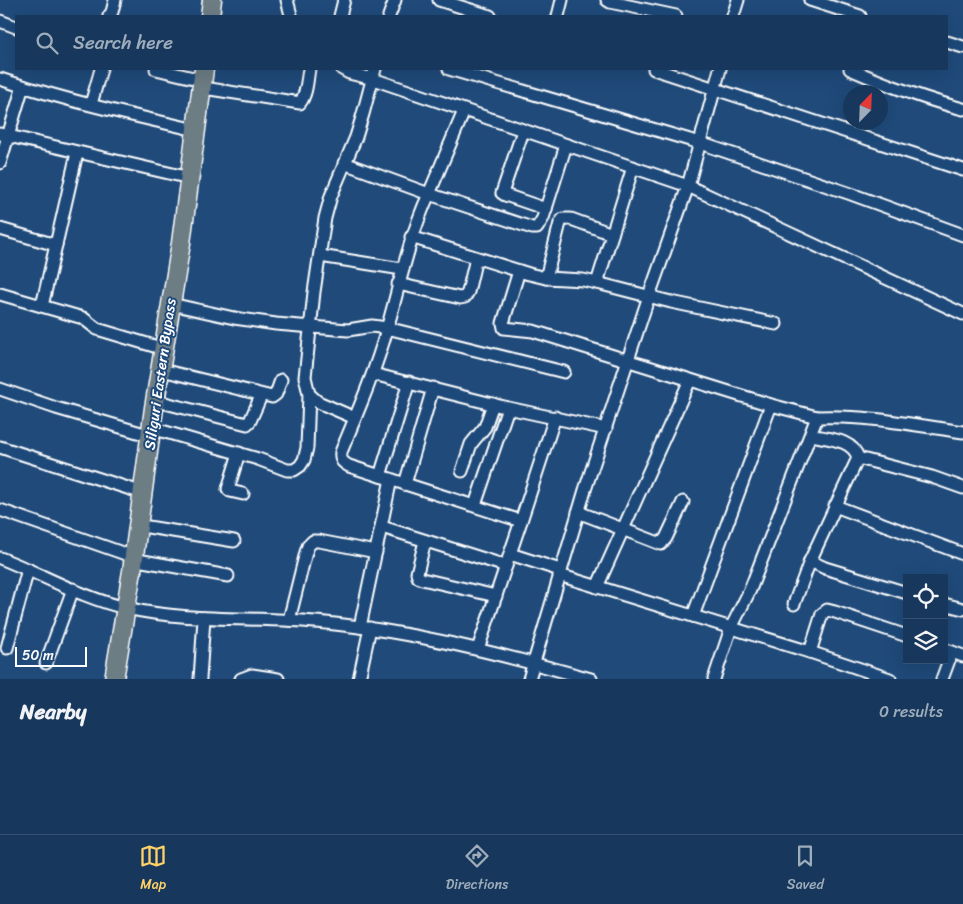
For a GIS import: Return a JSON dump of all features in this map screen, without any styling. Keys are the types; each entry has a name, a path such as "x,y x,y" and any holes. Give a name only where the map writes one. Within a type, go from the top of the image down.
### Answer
{"main road":[{"path":"210,15 212,0"},
{"path":"219,15 220,0"},
{"name":"Siliguri Eastern Bypass","path":"139,559 148,527 164,349 196,130 207,77"},
{"name":"Siliguri Eastern Bypass","path":"125,679 131,609 139,559 143,493 156,433 165,403 170,372 180,306 207,77"},
{"name":"Siliguri Eastern Bypass","path":"114,679 131,609"}],"street":[{"path":"110,15 115,0"},
{"path":"287,0 291,15"},
{"path":"340,15 344,0"},
{"path":"389,15 395,0"},
{"path":"439,0 487,15"},
{"path":"558,15 562,0"},
{"path":"608,0 671,15"},
{"path":"733,15 738,0"},
{"path":"810,0 828,11 854,15"},
{"path":"0,21 15,27"},
{"path":"948,42 963,47"},
{"path":"91,104 101,70"},
{"path":"162,70 207,77 300,103 305,91 308,70"},
{"path":"344,70 349,73 374,74 464,111 688,186 963,314"},
{"path":"452,70 700,143 851,194 963,235"},
{"path":"657,70 963,170"},
{"path":"529,679 578,512 649,296 688,186 720,70"},
{"path":"852,70 927,100 963,109"},
{"path":"0,389 56,408 239,452 287,470 294,470 300,466 304,460 307,448 309,394 305,377 310,327 330,196 356,137 374,74"},
{"path":"0,79 196,130"},
{"path":"0,163 4,136 22,86"},
{"path":"464,111 411,237 373,374 340,458 342,462 349,466 521,521"},
{"path":"523,131 502,193 546,209"},
{"path":"4,136 190,178"},
{"path":"344,163 429,194 532,228 537,228 541,224 566,145"},
{"path":"42,306 77,153"},
{"path":"597,283 633,167"},
{"path":"546,278 560,222 563,219 571,219 612,234"},
{"path":"0,229 56,245"},
{"path":"411,237 546,278 583,280 776,324"},
{"path":"320,256 402,269"},
{"path":"398,284 460,298 465,297 468,292 476,258"},
{"path":"519,271 503,323 504,328 533,331 772,405 817,417 834,416 891,421 963,432"},
{"path":"0,294 83,318 97,329 164,349"},
{"path":"180,306 234,318 276,324 348,330 372,326 387,328 564,372"},
{"path":"170,372 272,398 276,394 281,380"},
{"path":"373,374 508,408 606,429"},
{"path":"597,587 690,380"},
{"path":"359,679 376,552 382,527 386,477 409,382"},
{"path":"405,484 433,388"},
{"path":"309,394 318,402 355,418"},
{"path":"165,403 247,424 262,396"},
{"path":"462,471 472,444 485,427 493,404"},
{"path":"692,616 772,405"},
{"path":"475,505 508,408"},
{"path":"478,649 554,417"},
{"path":"714,679 731,628 750,590 817,417"},
{"path":"794,604 810,561 858,458 856,450 848,444 811,435"},
{"path":"0,447 143,493"},
{"path":"239,452 228,489 243,494"},
{"path":"858,458 923,474 963,488"},
{"path":"578,512 661,544 666,538 683,502"},
{"path":"835,506 963,554"},
{"path":"0,510 139,559 228,576"},
{"path":"148,527 234,541"},
{"path":"382,527 506,566"},
{"path":"425,540 417,573 418,577 496,596"},
{"path":"289,620 306,552 308,546 313,541 376,552"},
{"path":"510,554 597,587 810,652 890,679"},
{"path":"0,558 73,589 131,609 204,618 289,620 365,628 478,649 592,679"},
{"path":"810,561 825,568 903,592"},
{"path":"7,648 28,569"},
{"path":"46,663 73,589"},
{"path":"948,605 963,609"},
{"path":"810,652 822,614 826,610 903,635"},
{"path":"200,679 204,618"},
{"path":"942,679 953,652"},
{"path":"241,679 252,674 278,679"}]}
